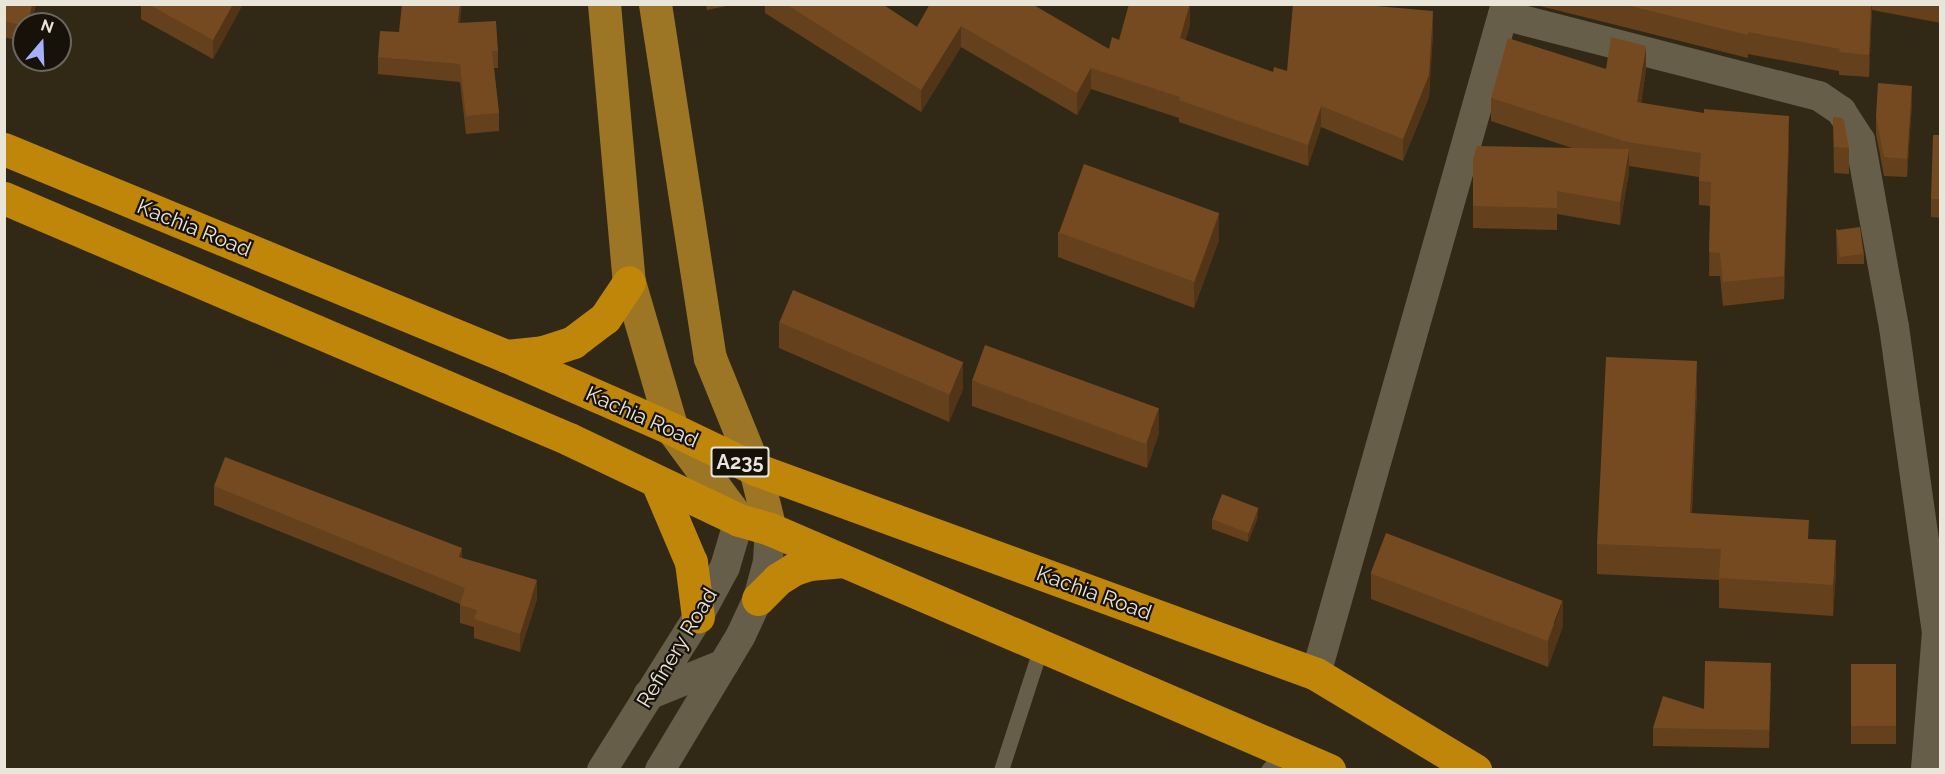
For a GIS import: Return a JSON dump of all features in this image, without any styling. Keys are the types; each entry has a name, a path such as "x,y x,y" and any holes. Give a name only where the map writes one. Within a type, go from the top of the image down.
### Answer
{"highway":[{"name":"Kachia Road","path":"4,149 584,390 672,429 755,470 1316,674 1475,770"},
{"name":"A235","path":"4,198 569,439 739,520 770,529 1041,647 1276,760 1329,770"},
{"path":"506,357 543,352 573,342 605,318 629,282"},
{"path":"569,439 581,432 588,421 590,409 584,390"},
{"path":"657,482 691,562 696,586 698,617"},
{"path":"758,599 778,579 794,570 809,564 841,561"}],"main road":[{"path":"604,4 629,282 672,429 739,520"},
{"path":"655,4 710,358 755,470 770,529"}],"street":[{"path":"1316,674 1504,10 1819,96 1841,111 1860,140 1894,327 1937,632 1926,770"},
{"name":"Refinery Road","path":"602,770 698,617 725,567 739,520"},
{"path":"660,770 724,664 758,599 768,562 770,529"},
{"path":"648,695 724,664"}],"lane":[{"path":"1001,770 1041,647"}],"building":[{"path":"4,4 32,4 30,12 12,12 12,23 4,21"},
{"path":"148,4 233,4 213,40"},
{"path":"402,4 460,4 458,23 496,21 498,51 492,51 499,113 466,116 460,64 378,57 380,31 399,32"},
{"path":"786,4 882,4 917,27 930,4 1032,4 1109,49 1112,37 1119,40 1129,4 1190,4 1180,38 1273,72 1274,67 1287,71 1293,4 1353,4 1433,11 1429,75 1403,139 1321,106 1308,145 1179,100 1180,97 1091,68 1077,93 961,26 921,90"},
{"path":"1622,4 1871,4 1869,55 1839,52 1840,49 1748,32 1748,35"},
{"path":"1611,37 1646,46 1637,102 1704,113 1704,109 1789,116 1784,276 1723,282 1720,253 1709,252 1711,182 1699,181 1701,153 1627,142 1491,98 1508,38 1606,69"},
{"path":"1878,83 1912,86 1907,159 1884,157 1876,116"},
{"path":"1833,117 1842,118 1844,121 1849,148 1834,147"},
{"path":"1933,135 1941,135 1941,199 1931,199"},
{"path":"1477,146 1629,149 1620,202 1557,191 1557,208 1473,206 1473,159"},
{"path":"1084,164 1219,213 1194,282 1059,233"},
{"path":"1860,227 1864,254 1840,257 1836,230"},
{"path":"793,290 963,362 950,395 779,322"},
{"path":"985,345 1159,408 1146,444 972,381"},
{"path":"1606,357 1697,361 1690,513 1809,520 1808,539 1836,540 1833,585 1719,578 1721,549 1597,544"},
{"path":"225,457 462,548 459,557 537,580 520,634 474,619 477,610 460,605 465,588 214,486"},
{"path":"1222,494 1258,508 1249,533 1212,519"},
{"path":"1386,533 1562,601 1547,641 1371,573"},
{"path":"1705,661 1771,663 1769,730 1653,728 1663,696 1704,709"},
{"path":"1851,664 1896,664 1896,726 1851,726"}]}
